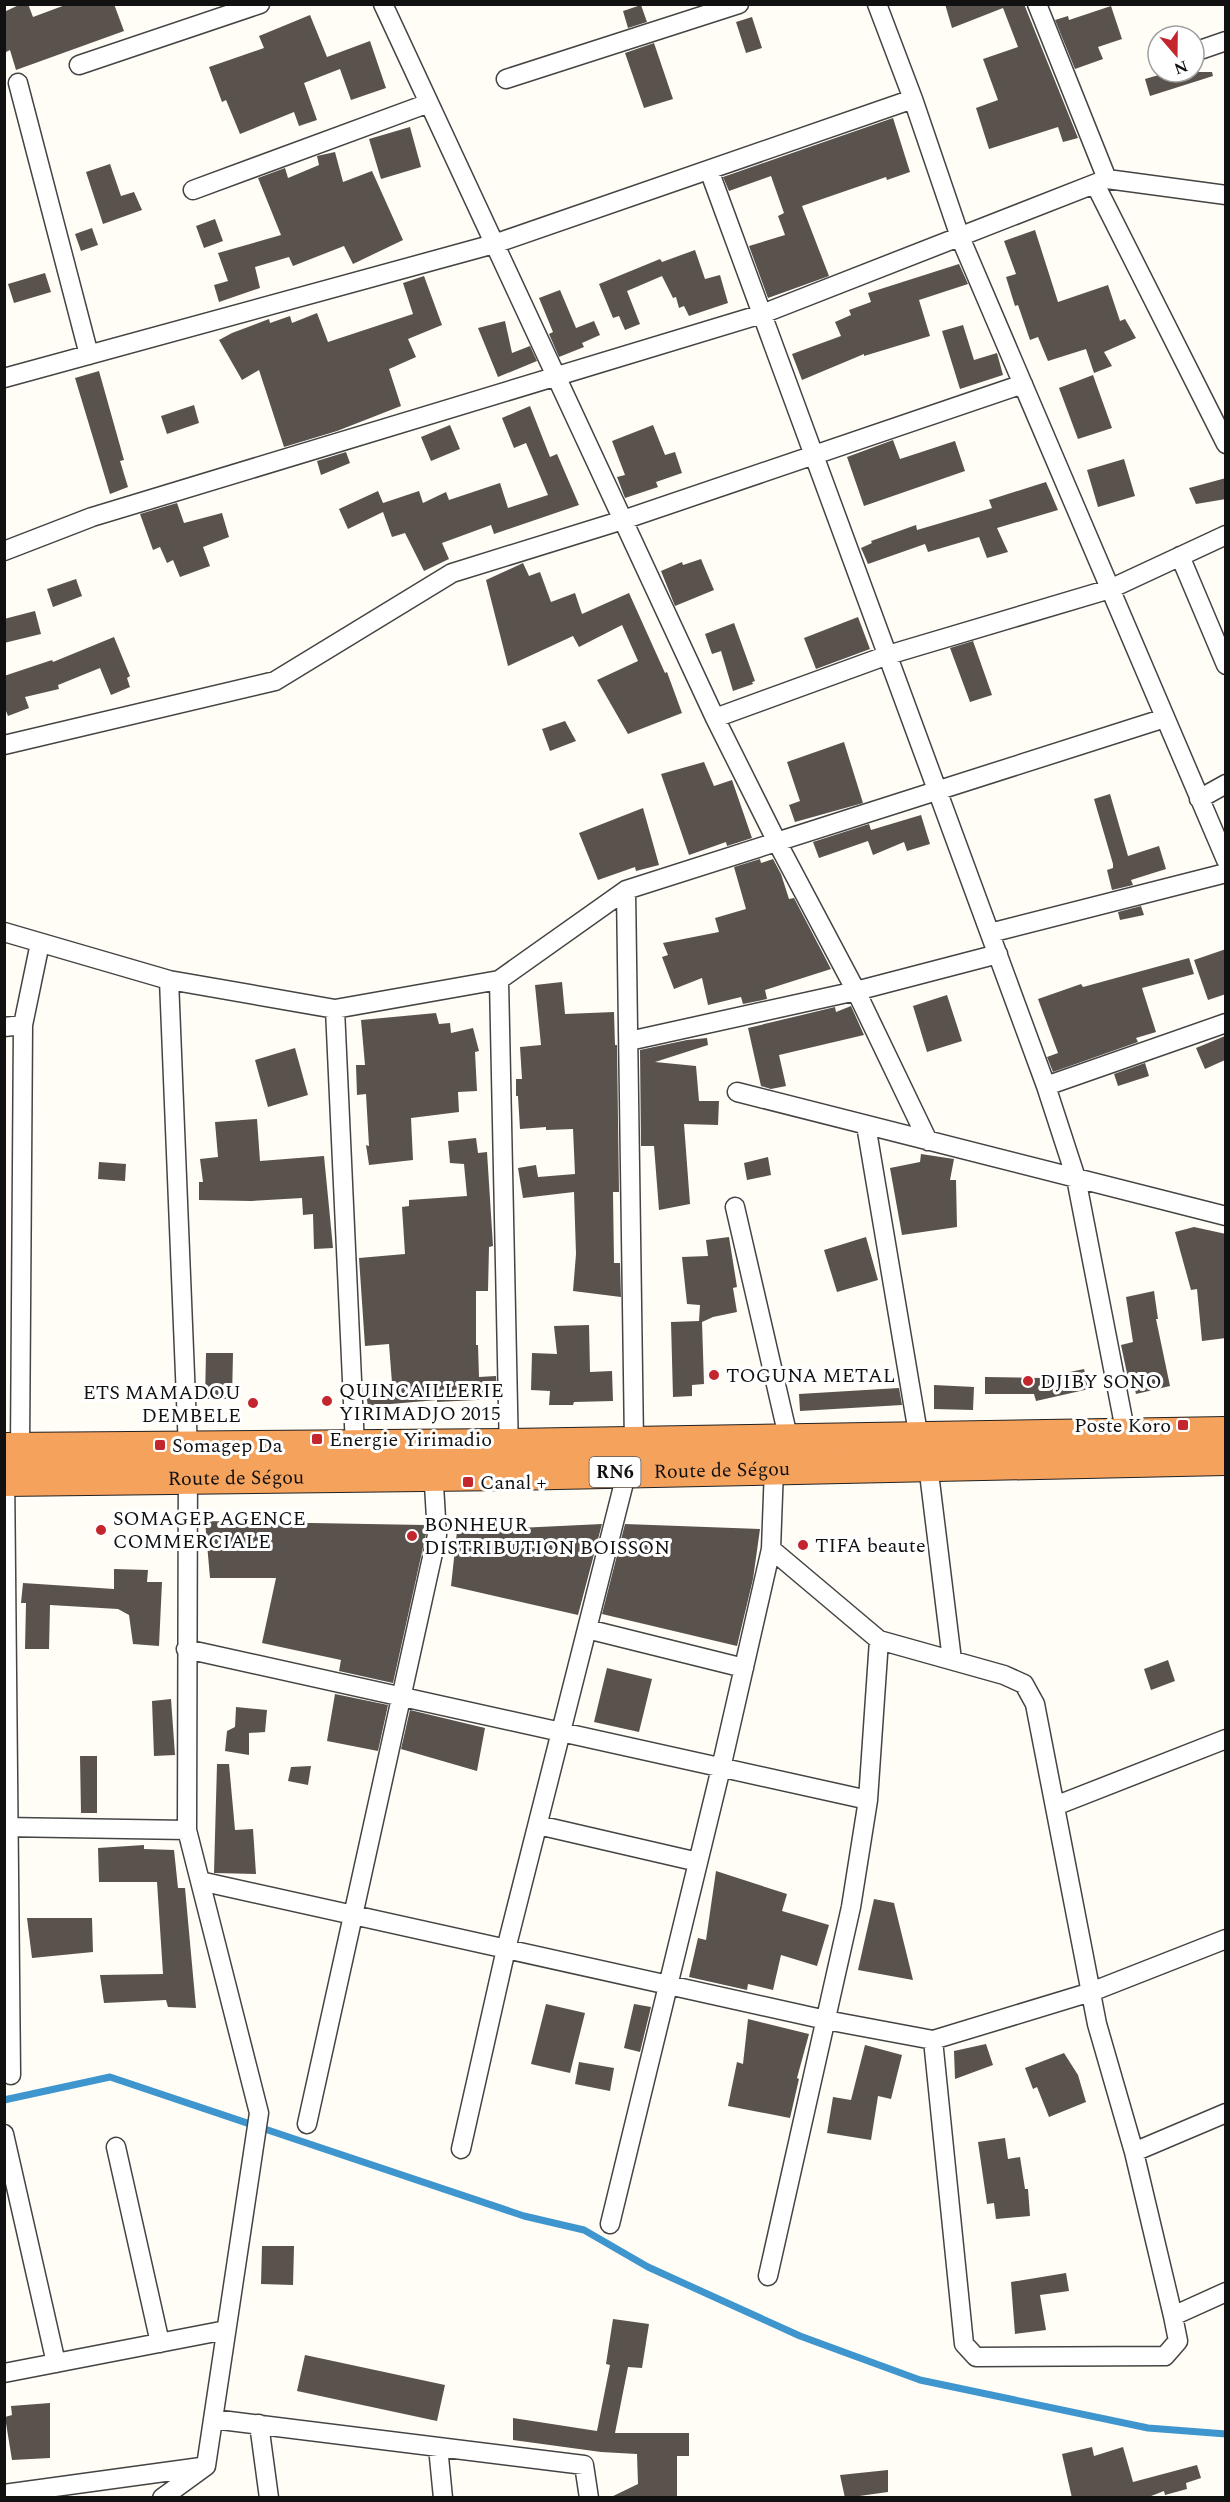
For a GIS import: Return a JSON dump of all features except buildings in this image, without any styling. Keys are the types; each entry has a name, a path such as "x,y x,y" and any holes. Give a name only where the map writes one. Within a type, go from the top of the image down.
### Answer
{"highway":[{"name":"Route de Ségou","path":"631,1457 774,1468 1126,1434 1226,1433"},
{"name":"Route de Ségou","path":"10,1449 188,1464 631,1457 789,1441 924,1452 1226,1459"},
{"name":"Route de Ségou","path":"5,1480 355,1446 432,1460"}],"street":[{"path":"79,66 260,4"},
{"path":"383,4 715,718 777,842 856,991 928,1141"},
{"path":"506,79 739,4"},
{"path":"877,4 913,99 960,237 1226,860"},
{"path":"1037,4 1101,182 1226,444"},
{"path":"1206,48 1226,41"},
{"path":"18,83 89,355"},
{"path":"4,378 494,243 913,99"},
{"path":"193,190 429,103"},
{"path":"709,170 1046,1086 1076,1178 1126,1434"},
{"path":"4,551 92,517 762,314 1101,182 1226,195"},
{"path":"4,745 275,681 452,573 622,520 1023,384"},
{"path":"715,718 888,655 1110,589 1226,535"},
{"path":"1180,556 1226,665"},
{"path":"4,932 169,980 335,1009 499,980 626,890 1165,718"},
{"path":"1199,799 1226,784"},
{"path":"990,933 1226,873"},
{"path":"461,2149 506,1949 631,1457 626,890"},
{"path":"11,2075 5,1480 10,1449 23,1025 40,943"},
{"path":"628,1041 856,991 998,954"},
{"path":"162,2498 206,2466 259,2113 187,1830 188,1464 169,980"},
{"path":"499,980 509,1459"},
{"path":"335,1009 355,1446"},
{"path":"1046,1086 1226,1023"},
{"path":"4,1027 23,1025"},
{"path":"737,1092 1226,1216"},
{"path":"866,1125 924,1452 952,1660"},
{"path":"735,1207 789,1441"},
{"path":"307,2124 437,1535 432,1460"},
{"path":"610,2224 721,1768 771,1549 774,1468"},
{"path":"771,1549 879,1640 1004,1675 1024,1684 1035,1704 1097,2024 1134,2152 1178,2340 1165,2356 976,2357 964,2344 933,2040"},
{"path":"587,1629 744,1668"},
{"path":"768,2276 851,1907 868,1800 879,1640"},
{"path":"186,1649 868,1800"},
{"path":"1055,1806 1226,1739"},
{"path":"538,1825 698,1862"},
{"path":"7,1827 187,1830"},
{"path":"200,1881 826,2020 933,2040 1091,1992 1226,1939"},
{"path":"1134,2152 1226,2113"},
{"path":"4,2134 56,2362"},
{"path":"116,2147 160,2343"},
{"path":"1173,2316 1226,2292"},
{"path":"4,2373 226,2330"},
{"path":"213,2419 584,2465 589,2498"},
{"path":"260,2424 269,2498"},
{"path":"438,2447 443,2498"},
{"path":"4,2494 206,2466"}],"waterway":[{"path":"4,2100 110,2077 524,2216 584,2230 648,2267 800,2336 920,2380 1148,2428 1226,2434"}],"place":[{"name":"TOGUNA METAL","path":"714,1375"},
{"name":"DJIBY SONO","path":"1028,1381"},
{"name":"QUINCAILLERIE YIRIMADJO 2015","path":"327,1401"},
{"name":"ETS MAMADOU DEMBELE","path":"253,1403"},
{"name":"Poste Koro","path":"1183,1425"},
{"name":"Energie Yirimadio","path":"317,1439"},
{"name":"Somagep Da","path":"160,1445"},
{"name":"Canal +","path":"468,1482"},
{"name":"SOMAGEP AGENCE COMMERCIALE","path":"101,1530"},
{"name":"BONHEUR DISTRIBUTION BOISSON","path":"412,1536"},
{"name":"TIFA beaute","path":"803,1545"}]}
